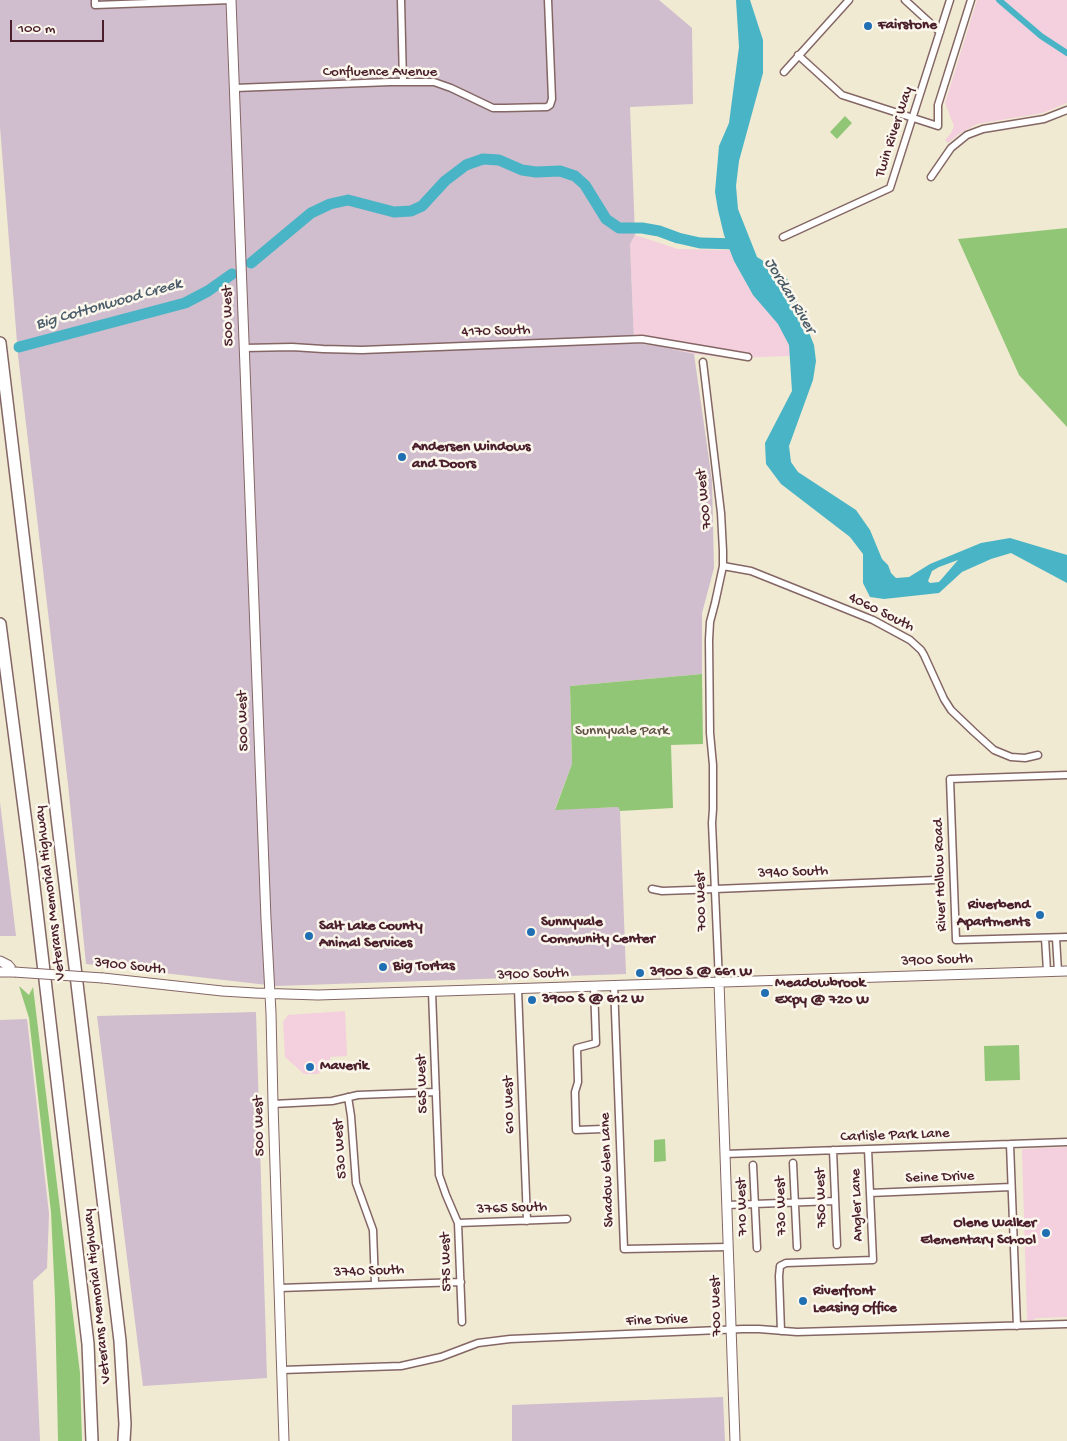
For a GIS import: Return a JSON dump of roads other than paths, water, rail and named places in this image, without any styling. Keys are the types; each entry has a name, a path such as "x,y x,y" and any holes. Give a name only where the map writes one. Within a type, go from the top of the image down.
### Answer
{"highway":[{"name":"Veterans Memorial Highway","path":"0,334 120,1341 125,1424 124,1441"},
{"name":"Veterans Memorial Highway","path":"0,624 31,861 88,1344 93,1426 92,1441"}],"main road":[{"name":"500 West","path":"231,0 272,1044 272,1104 284,1441"},
{"path":"0,960 14,972"},
{"name":"3900 South","path":"0,972 103,978 212,990 270,994 338,995 1062,971"},
{"name":"700 West","path":"718,982 735,1441"}],"street":[{"path":"95,0 95,5 231,0"},
{"path":"401,0 403,82"},
{"name":"Confluence Avenue","path":"235,88 428,82 441,84 493,108 543,107 550,105 552,99 548,0"},
{"path":"784,72 849,0"},
{"path":"905,0 940,32"},
{"name":"Twin River Way","path":"782,237 890,188 950,0"},
{"path":"798,55 842,95 938,126 938,105 971,0"},
{"path":"931,177 951,148 967,135 983,129 1044,118 1067,110"},
{"name":"4170 South","path":"244,348 292,347 362,350 642,339 748,357"},
{"name":"700 West","path":"703,362 721,513 722,566 716,603 710,622 709,640 710,733 713,765 712,823 718,982"},
{"name":"4060 South","path":"722,566 751,572 816,597 873,620 910,640 924,655 951,710 994,750 1011,757 1025,758 1038,755"},
{"name":"River Hollow Road","path":"1067,775 950,779 956,940 1067,937"},
{"name":"3940 South","path":"652,889 662,891 935,880"},
{"path":"1045,938 1047,971"},
{"path":"1056,938 1062,971"},
{"path":"594,986 596,1043 577,1048 576,1130 603,1129"},
{"name":"Shadow Glen Lane","path":"614,986 624,1249 728,1247"},
{"name":"610 West","path":"518,989 527,1221"},
{"name":"565 West","path":"432,992 439,1175"},
{"path":"272,1104 332,1101 358,1095 436,1092"},
{"name":"530 West","path":"348,1097 352,1116 354,1175 361,1200 373,1230 375,1284"},
{"name":"Carlisle Park Lane","path":"725,1154 1067,1142"},
{"path":"1010,1144 1017,1326"},
{"name":"Angler Lane","path":"781,1331 780,1266 786,1263 873,1260 868,1149"},
{"name":"750 West","path":"833,1150 836,1244"},
{"name":"730 West","path":"793,1163 796,1247"},
{"name":"710 West","path":"753,1165 757,1248"},
{"name":"575 West","path":"439,1175 458,1224 462,1322"},
{"name":"Seine Drive","path":"870,1193 1011,1187"},
{"path":"727,1205 835,1201"},
{"name":"3765 South","path":"458,1224 567,1219"},
{"name":"3740 South","path":"279,1288 461,1282"},
{"name":"Fine Drive","path":"282,1370 401,1366 427,1361 478,1343 499,1339 759,1329 834,1331 1067,1324"}],"water":[{"name":"Jordan River","path":"736,0 750,0 763,40 763,73 739,161 736,186 738,209 757,257 773,267 788,280 814,345 816,361 813,380 789,446 791,462 798,472 856,510 870,530 882,559 896,578 909,577 930,564 981,543 1010,538 1067,555 1067,583 1011,553 991,559 962,572 939,593 884,599 870,597 863,583 863,554 850,537 781,484 766,464 765,443 792,391 789,345 778,324 753,295 734,261 724,235 715,192 719,146 729,123 739,47","holes":["958,560 939,582 930,583 928,581 932,571"]}],"waterway":[{"path":"999,0 1041,36 1067,53"},
{"name":"Big Cottonwood Creek","path":"251,263 311,213 330,204 348,200 394,212 411,211 422,206 445,181 466,165 483,159 499,160 522,170 536,172 560,171 575,176 585,185 606,219 619,228 642,228 659,231 700,243 739,244"},
{"name":"Big Cottonwood Creek","path":"19,347 185,303 208,291 232,274"}],"place":[{"name":"Fairstone","path":"868,26"},
{"name":"Andersen Windows and Doors","path":"402,457"},
{"name":"Riverbend Apartments","path":"1040,915"},
{"name":"Sunnyvale Community Center","path":"531,932"},
{"name":"Salt Lake County Animal Services","path":"309,936"},
{"name":"Big Tortas","path":"383,967"},
{"name":"3900 S @ 661 W","path":"640,973"},
{"name":"Meadowbrook Expy @ 720 W","path":"765,993"},
{"name":"3900 S @ 612 W","path":"532,1000"},
{"name":"Maverik","path":"310,1067"},
{"name":"Olene Walker Elementary School","path":"1046,1233"},
{"name":"Riverfront Leasing Office","path":"803,1301"}],"park label":[{"name":"Sunnyvale Park","path":"622,732"}]}
